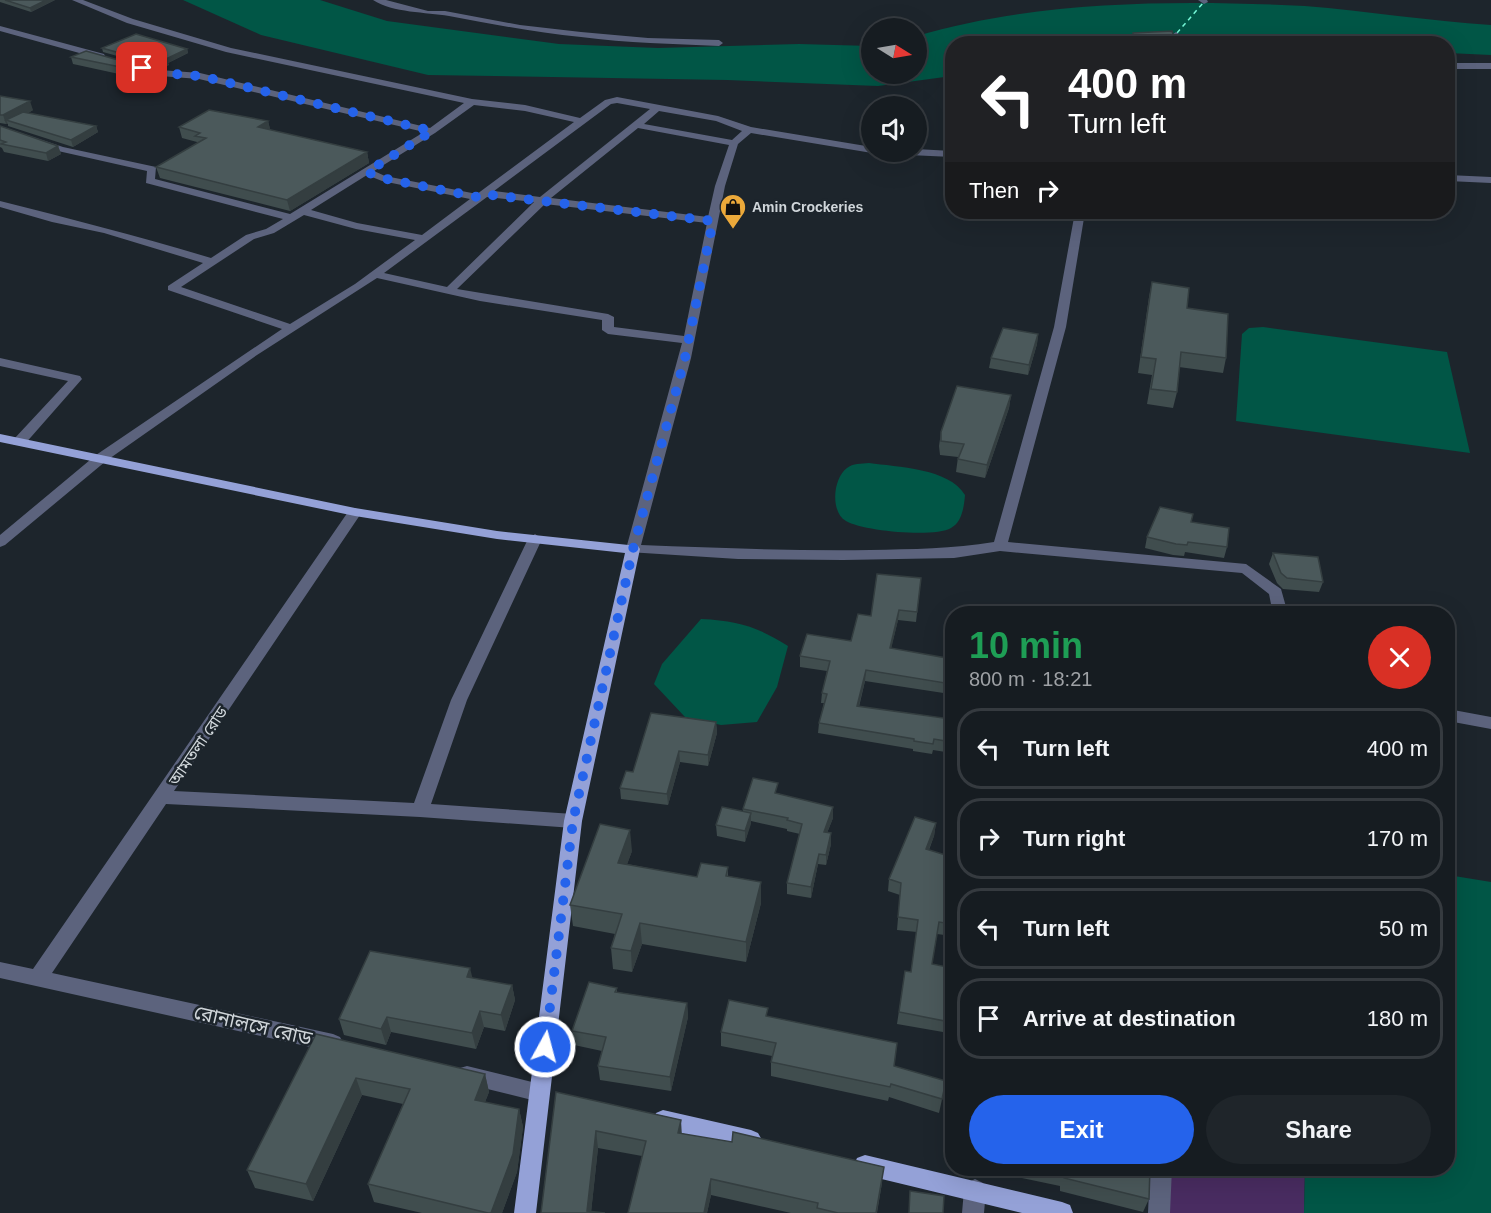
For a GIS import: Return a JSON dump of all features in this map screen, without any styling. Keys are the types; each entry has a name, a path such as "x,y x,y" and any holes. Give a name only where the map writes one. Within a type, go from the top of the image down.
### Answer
{"main road":[{"path":"0,438 355,512 535,539 633,549 573,821 525,1213"},
{"path":"540,1093 563,1098"},
{"path":"643,1116 769,1144"},
{"path":"849,1162 975,1190 1062,1213"}],"street":[{"path":"76,0 130,21 229,50 472,102 525,108 581,121"},
{"path":"377,0 428,13 445,12 520,27 581,35 648,41 719,43"},
{"path":"0,28 107,58"},
{"path":"118,61 160,73 200,76 432,131"},
{"path":"1455,66 1491,66"},
{"path":"0,542 101,458 253,352 374,274 479,195 612,100 718,119 749,130 861,148"},
{"path":"292,328 172,288 250,237 270,231 367,172 432,131 472,102"},
{"path":"449,291 528,212 657,108"},
{"path":"636,125 734,143"},
{"path":"0,129 61,149 152,169 150,181 292,218"},
{"path":"749,130 734,143 713,221 689,340 633,549 738,554 843,555 954,553 1000,546 1246,569 1276,592 1279,606"},
{"path":"927,153 945,154"},
{"path":"367,172 382,178 479,195 713,221"},
{"path":"1455,178 1491,180"},
{"path":"0,204 52,219 106,230 213,262"},
{"path":"303,211 356,226 422,238"},
{"path":"1000,546 1060,327 1079,219"},
{"path":"374,274 534,307 608,317 608,330 689,340"},
{"path":"0,362 76,379 19,441"},
{"name":"আমতলা রোড","path":"38,978 355,512"},
{"path":"420,810 459,700 535,539"},
{"path":"1455,716 1491,723"},
{"path":"163,797 420,810 573,821"},
{"name":"রোনালসে রোড","path":"0,970 350,1047"},
{"path":"450,1071 540,1093"},
{"path":"1159,1213 1161,1176"},
{"path":"973,1213 975,1190"}],"shaded area":[{"path":"183,0 320,0 387,21 559,44 658,48 799,44 861,46 861,84 893,84 878,86 727,80 428,75 261,35"},
{"path":"1159,3 1257,4 1305,6 1491,25 1491,55 1455,53 1455,36 945,36 945,77 927,79 927,33 1011,15 1060,9"},
{"path":"1263,327 1447,352 1470,453 1236,421 1242,334 1249,328"},
{"path":"869,463 922,470 947,479 965,495 958,522 942,531 915,533 867,528 846,521 837,510 835,495 839,479 849,466"},
{"path":"701,619 726,621 746,626 788,646 777,687 757,722 721,725 685,717 654,684 662,664"},
{"path":"1455,876 1491,882 1491,1213 1304,1213 1305,1176 1455,1176"},
{"path":"1161,1176 1305,1176 1304,1213 1159,1213"}],"building":[{"path":"5,0 46,0 30,8"},
{"path":"1172,31 1174,36 1133,36 1133,33"},
{"path":"136,34 187,49 159,64 102,48"},
{"path":"86,51 147,68 140,71 71,57"},
{"path":"0,96 30,101 0,115"},
{"path":"209,110 268,121 258,127 367,152 287,200 156,167 206,138 195,136 200,133 179,127"},
{"path":"23,112 96,126 71,140 6,120"},
{"path":"0,126 58,146 46,153 1,144 6,142 0,140"},
{"path":"1152,282 1189,288 1187,308 1228,314 1226,358 1181,352 1177,392 1151,389 1156,359 1141,357"},
{"path":"1003,328 1038,334 1029,365 991,358"},
{"path":"957,386 1011,395 987,465 958,459 964,444 941,441 941,432"},
{"path":"1160,507 1193,514 1191,522 1229,528 1227,547 1188,542 1187,545 1176,544 1147,537"},
{"path":"1273,553 1318,557 1323,582 1287,578 1281,573"},
{"path":"877,574 921,578 917,612 899,610 890,648 945,658 945,683 866,670 857,706 945,718 945,741 934,739 933,744 819,723 827,694 822,693 830,661 800,656 807,634 851,641 858,614 871,616"},
{"path":"651,713 716,722 708,755 679,751 667,794 620,788 626,771 633,772"},
{"path":"753,778 778,783 775,793 833,807 824,832 831,833 826,855 819,854 811,887 787,883 802,824 787,820 788,818 743,809"},
{"path":"722,807 751,813 745,831 716,825"},
{"path":"915,817 936,823 926,849 945,855 945,923 939,922 932,964 945,967 945,1021 899,1012 905,971 911,972 918,920 898,917 901,883 889,879"},
{"path":"600,824 630,830 618,863 697,877 701,863 728,867 726,876 761,882 746,942 640,923 631,951 611,948 622,914 570,905"},
{"path":"370,951 470,968 467,977 512,985 501,1015 480,1011 472,1033 387,1017 381,1029 339,1019"},
{"path":"589,982 617,988 615,992 687,1003 670,1077 598,1066 606,1037 572,1031"},
{"path":"729,1000 768,1008 766,1016 897,1043 894,1066 945,1081 942,1099 891,1084 890,1087 771,1062 776,1043 721,1032"},
{"path":"316,1034 485,1074 475,1100 519,1109 513,1154 491,1213 368,1184 410,1089 356,1078 306,1184 247,1170"},
{"path":"556,1092 681,1120 678,1133 732,1142 733,1132 884,1167 876,1213 838,1213 817,1208 818,1203 711,1179 704,1213 628,1213 646,1141 596,1131 587,1211 605,1213 541,1213"},
{"path":"1064,1176 1150,1176 1149,1199 1064,1178"},
{"path":"910,1191 944,1196 943,1213 909,1213"}],"ferry route":[{"path":"1177,33 1203,3"}],"place":[{"name":"Amin Crockeries","path":"733,230"}],"route":[{"path":"142,68 160,73 200,76 432,131 367,172 382,178 477,197 482,194 713,221 685,358 633,549 573,821 545,1047"}]}
